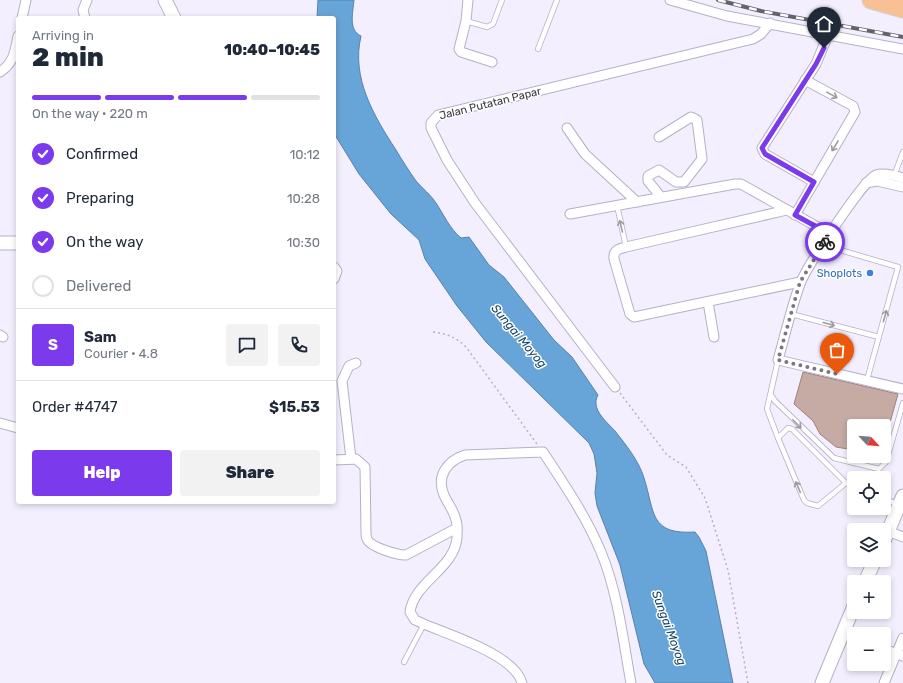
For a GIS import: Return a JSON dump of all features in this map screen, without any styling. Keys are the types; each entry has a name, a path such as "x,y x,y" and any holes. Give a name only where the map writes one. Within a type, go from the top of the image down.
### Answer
{"highway":[{"path":"871,0 903,9"}],"street":[{"path":"22,16 26,0"},
{"path":"84,16 83,10 87,0"},
{"path":"165,0 173,16"},
{"path":"468,0 466,21 459,49 461,52 492,62"},
{"path":"670,0 727,16 903,49"},
{"name":"Jalan Putatan Papar","path":"615,387 475,204 447,160 431,123 438,115 753,39 766,29 770,23"},
{"path":"814,182 765,154 762,148 821,56 828,34"},
{"path":"0,72 8,67 16,43"},
{"path":"800,282 634,317 630,314 613,254 616,250 626,247 791,212 814,182 855,112 853,106 806,80"},
{"path":"659,137 691,117 695,118 697,120 702,158 684,182 676,182 659,170 648,176 648,181 661,197"},
{"path":"567,128 585,154 637,202"},
{"path":"899,177 880,174 875,175 866,184 830,234 800,282 778,360 903,389"},
{"path":"866,184 877,182 903,187"},
{"path":"570,214 741,184 830,234"},
{"path":"0,243 16,243"},
{"path":"708,302 714,337"},
{"path":"351,459 342,381 349,366 356,362"},
{"path":"0,423 16,427"},
{"path":"522,683 516,672 496,656 415,620 410,612 411,604 417,593 436,574 451,554 457,541 456,519 444,495 442,475 447,465 454,458 464,455 543,452 588,524 602,554 619,618 631,683"},
{"path":"336,460 351,459 362,463 365,467 366,532 367,540 372,544 399,555 406,555 457,528"},
{"path":"891,524 901,501"},
{"path":"891,536 903,537"},
{"path":"822,683 847,638"},
{"path":"884,683 900,655 903,638"}],"lane":[{"path":"466,21 487,27 490,26 493,24 502,0"},
{"path":"538,49 557,0"},
{"path":"899,177 903,152"},
{"path":"617,205 626,247"},
{"path":"823,245 898,267 867,380"},
{"path":"791,314 879,337"},
{"path":"778,360 767,409 778,438 805,502 818,506 846,482 790,428 778,438"},
{"path":"771,395 813,439 834,458 879,469 886,462 903,403"},
{"path":"807,445 813,439"},
{"path":"891,499 901,501"},
{"path":"404,662 424,624"}],"path":[{"path":"433,332 446,334 458,340 466,347 543,452"},
{"path":"615,387 667,455 686,467 705,498 728,570 748,683"}],"water":[{"name":"Sungai Moyog","path":"318,0 354,0 352,20 354,30 361,36 359,67 366,96 380,124 406,166 416,181 434,200 447,222 461,238 469,237 489,265 504,277 554,340 572,357 598,395 596,405 600,415 615,431 632,453 639,465 656,519 669,530 695,532 699,537 706,551 733,683 655,683 644,664 620,565 597,506 595,493 597,473 594,454 589,443 486,342 457,306 425,259 419,240 391,214 359,174 336,137 336,16 317,16"}],"building":[{"path":"803,372 898,394 891,419 847,419 847,449 836,447 820,434 813,421 794,404"}],"railway":[{"path":"718,0 761,11 903,37"}],"way so far":[{"path":"825,242 800,282 778,360 837,374"}],"place":[{"name":"Shoplots","path":"870,273"}],"route":[{"path":"824,48 821,56 762,148 762,152 814,182 795,215 830,234 825,242"}]}
